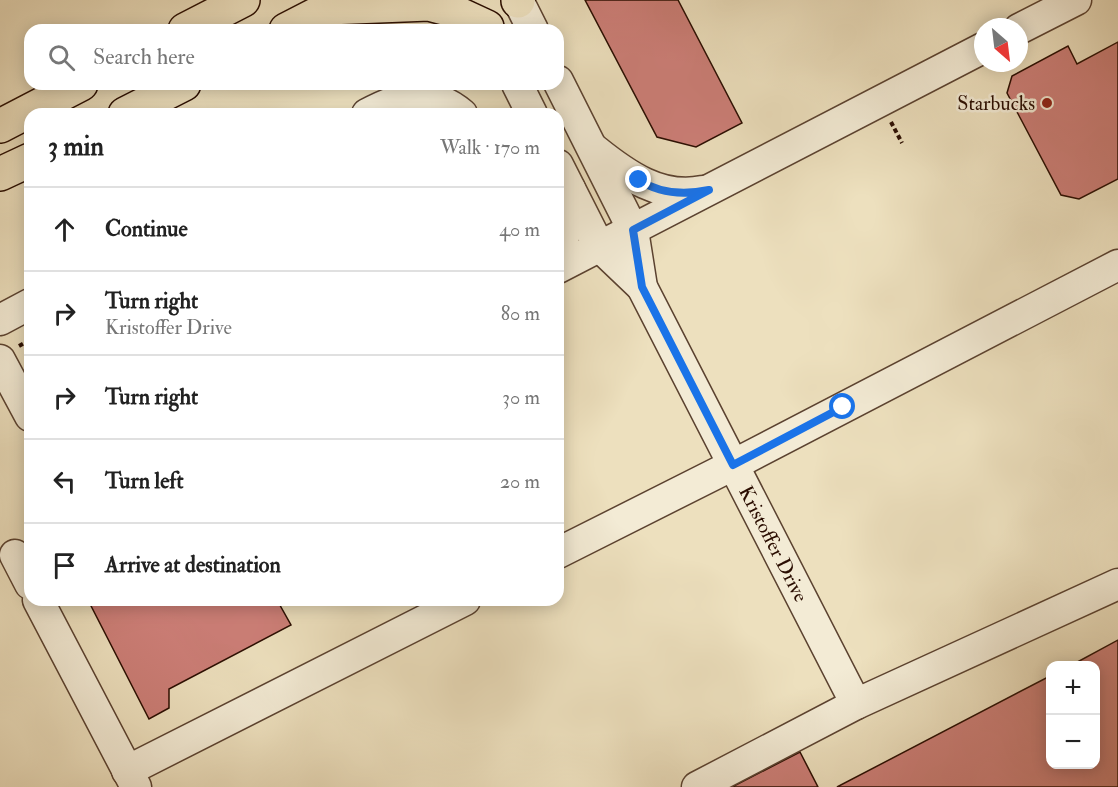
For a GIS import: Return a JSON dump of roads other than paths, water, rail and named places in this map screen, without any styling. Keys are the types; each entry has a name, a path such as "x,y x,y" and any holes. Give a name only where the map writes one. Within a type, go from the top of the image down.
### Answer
{"main road":[{"path":"197,24 243,0"},
{"path":"298,24 336,4 429,4 483,19"},
{"path":"35,108 69,90"},
{"path":"137,108 172,90"},
{"path":"0,126 24,114"},
{"path":"0,174 24,163"}],"street":[{"path":"518,0 529,24"},
{"path":"1028,24 1076,0"},
{"path":"564,265 974,53"},
{"path":"520,90 529,108"},
{"name":"Kristoffer Drive","path":"563,90 633,230 642,287 856,704"},
{"path":"378,108 410,96 430,97 451,108"},
{"path":"591,146 626,172 653,188 690,194 709,190"},
{"path":"564,177 567,225 564,234"},
{"name":"Kristoffer Drive","path":"564,177 599,246 642,287"},
{"path":"564,550 1118,265"},
{"path":"0,320 24,307"},
{"path":"0,360 24,405"},
{"path":"15,554 24,572"},
{"path":"697,787 856,704 1118,584"},
{"path":"41,606 132,779 454,606"}],"place":[{"name":"Starbucks","path":"1047,103"}]}
